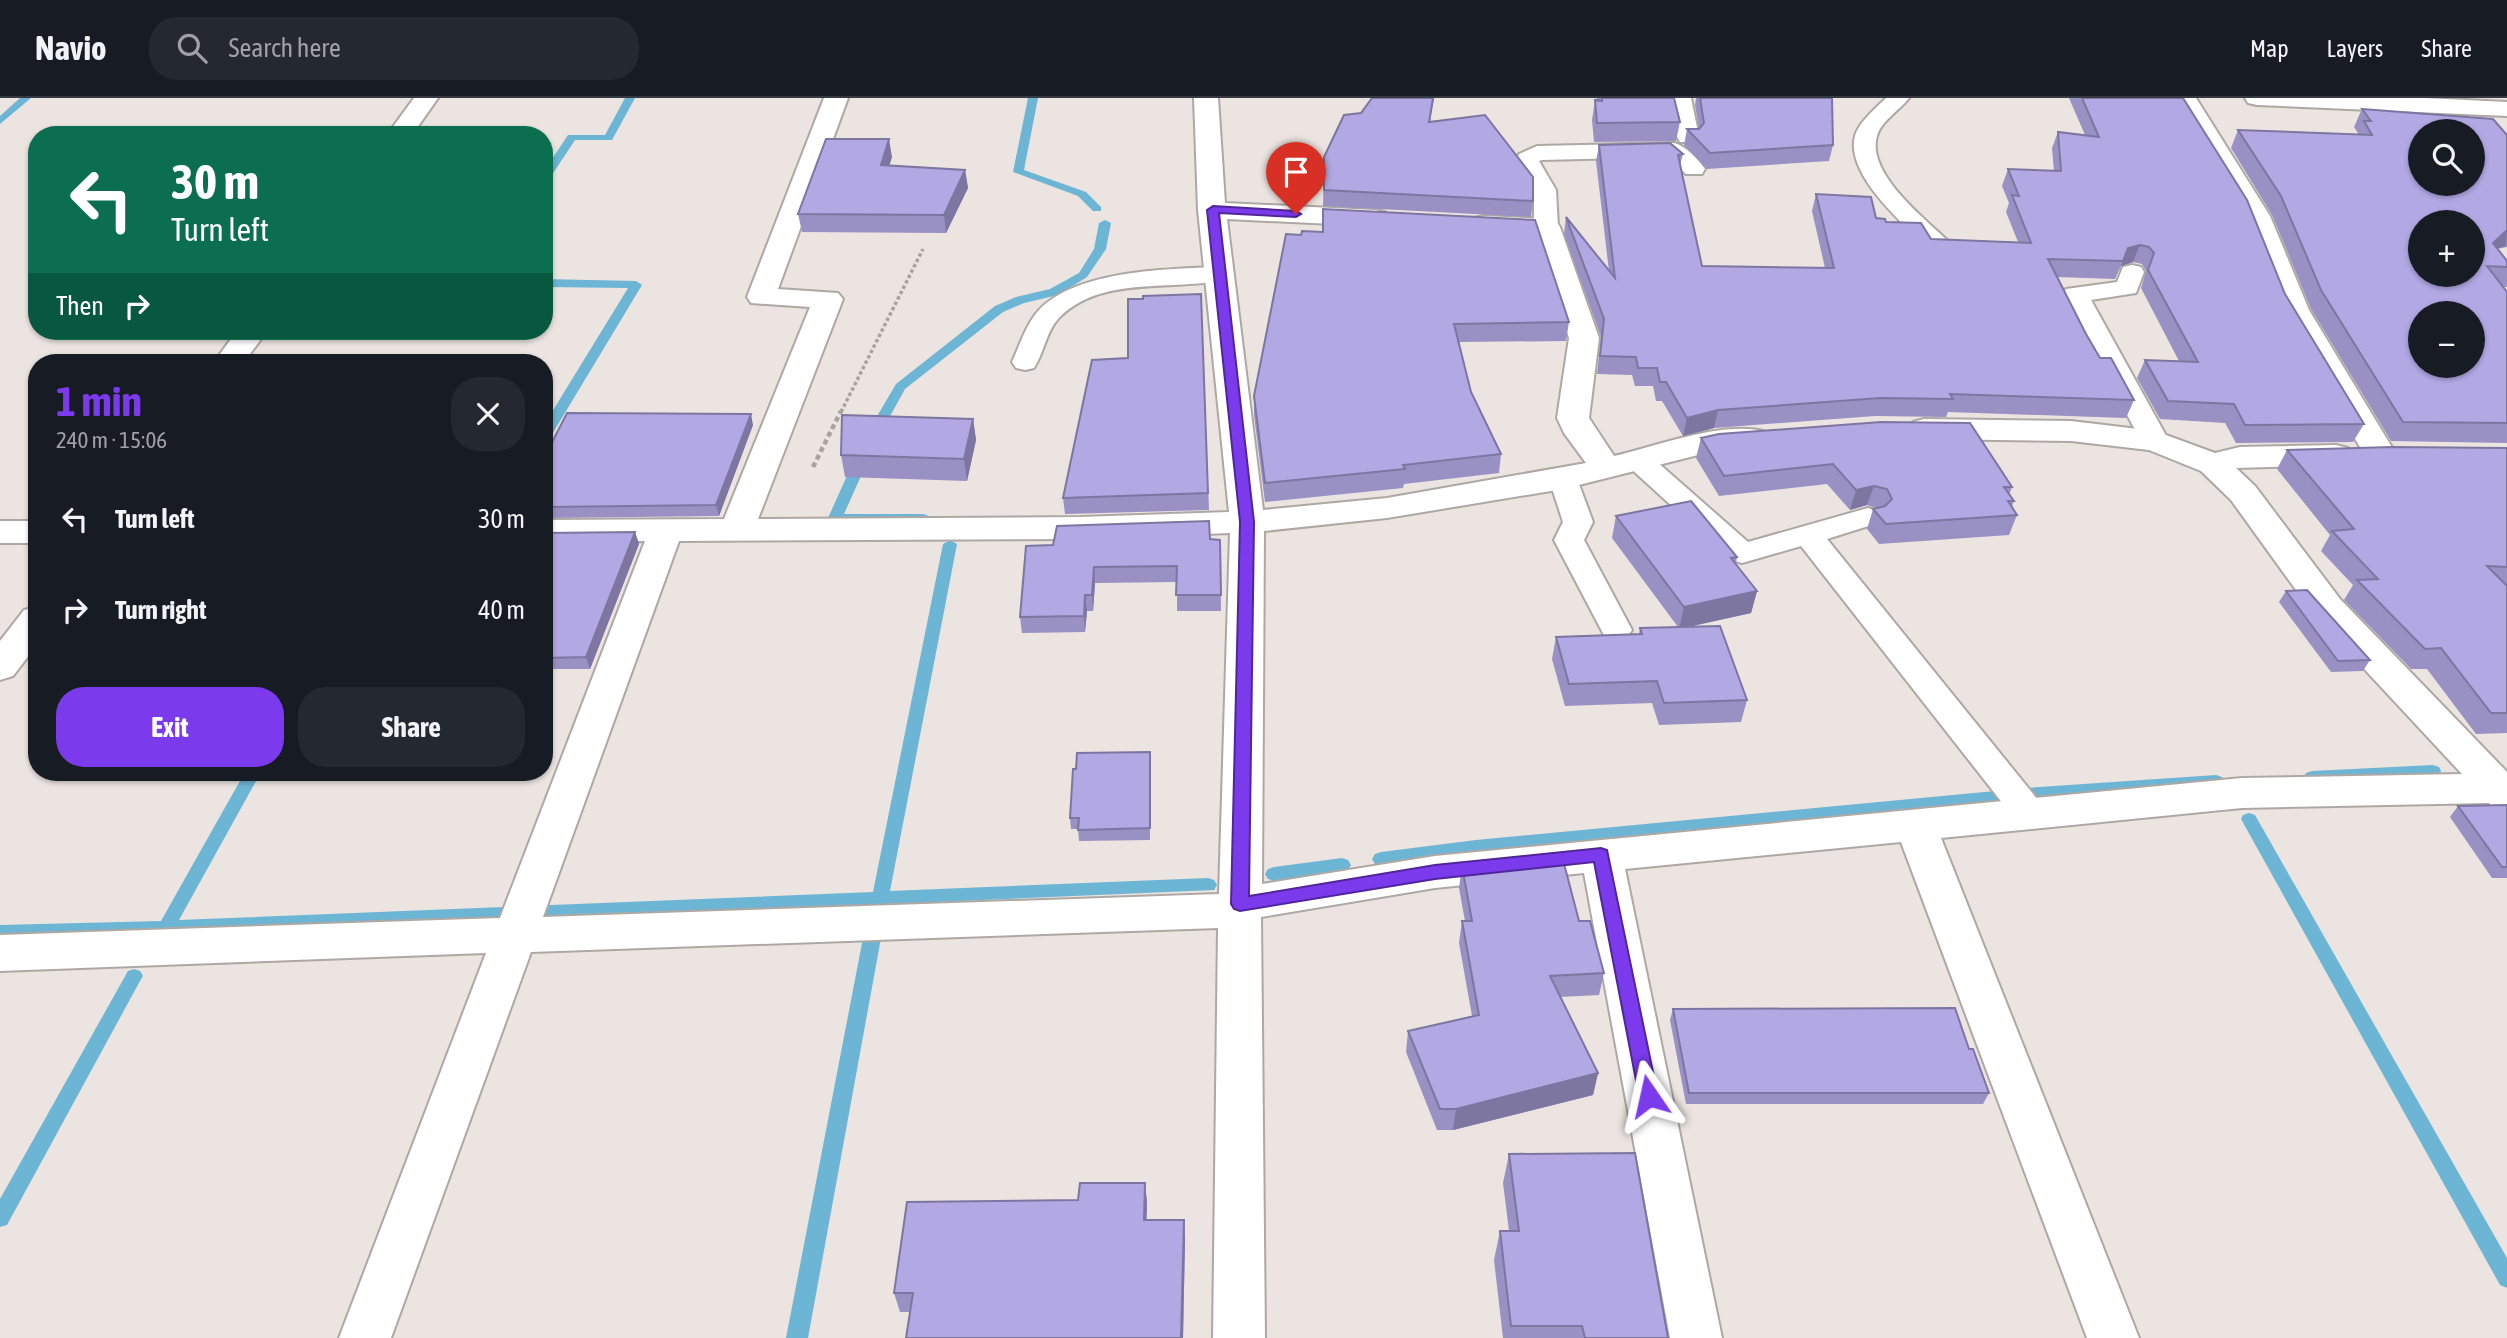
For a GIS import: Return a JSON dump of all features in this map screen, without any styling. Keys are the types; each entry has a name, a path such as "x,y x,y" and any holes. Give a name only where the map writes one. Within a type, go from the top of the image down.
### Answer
{"street":[{"path":"406,126 426,98"},
{"path":"737,530 828,299 761,297 836,98"},
{"path":"1206,98 1219,274 1247,522 1240,907 1238,1338"},
{"path":"2184,98 2256,216 2294,310 2393,454 2240,457 2213,464"},
{"path":"2257,98 2496,109 2507,134"},
{"path":"1213,210 1407,220"},
{"path":"1463,222 1546,227 1584,338 1573,418 1580,433 1606,468"},
{"path":"1889,429 2071,430 2155,441 2213,464 2243,493 2327,607 2504,791"},
{"path":"553,531 1080,528 1247,522 1387,508 1563,480 1714,441 1781,436"},
{"path":"365,1338 666,530"},
{"path":"0,532 28,532"},
{"path":"0,667 28,631"},
{"path":"0,953 522,918 1240,907 1435,872 2242,793 2504,791"},
{"path":"1915,825 2113,1338"},
{"path":"1601,855 1696,1338"}],"lane":[{"path":"1680,98 1688,137"},
{"path":"1898,98 1866,135 1866,161 1896,203 1939,245"},
{"path":"1546,227 1545,190 1527,159 1537,153 1674,150 1694,169"},
{"path":"2132,272 2127,288 2076,294 2155,441"},
{"path":"1025,362 1049,314 1074,298 1116,284 1149,277 1219,274"},
{"path":"1637,460 1742,553 1868,517"},
{"path":"1563,480 1578,522 1569,540 1616,630"},
{"path":"1808,535 2030,814"}],"path":[{"path":"781,530 923,249"}],"building":[{"path":"1372,98 1433,98 1429,122 1485,115 1533,177 1533,201 1324,190 1324,157 1344,115 1361,113"},
{"path":"1602,98 1674,98 1680,122 1597,123 1595,100 1602,101"},
{"path":"1700,98 1832,98 1833,145 1710,153 1687,129 1699,129 1704,123"},
{"path":"2082,98 2183,98 2247,200 2285,294 2364,424 2245,425 2234,404 2168,401 2145,360 2198,362 2148,270 2154,253 2149,247 2140,245 2128,248 2123,261 2048,259 2100,358 2111,358 2134,400 1950,394 1953,399 1880,398 1718,410 1687,418 1666,382 1660,382 1657,368 1638,368 1636,357 1600,356 1604,319 1566,217 1615,278 1599,145 1670,143 1683,154 1678,155 1702,266 1834,268 1816,194 1871,197 1876,218 1885,219 1886,222 1921,223 1931,239 2031,243 2012,195 2019,196 2008,169 2061,171 2058,132 2099,137"},
{"path":"2362,109 2493,119 2507,135 2507,230 2493,243 2507,261 2507,267 2487,266 2507,292 2507,423 2403,422 2321,290 2281,196 2238,130 2372,135 2364,121 2371,121"},
{"path":"826,139 889,139 881,165 965,170 944,215 798,214"},
{"path":"1323,209 1535,220 1569,322 1454,324 1471,392 1501,454 1403,465 1405,469 1265,483 1254,396 1286,234 1301,235 1302,231 1323,232"},
{"path":"1201,294 1208,493 1063,498 1092,360 1128,358 1128,299"},
{"path":"567,413 751,414 716,505 553,507 553,440"},
{"path":"842,415 973,419 964,459 841,455"},
{"path":"1881,422 1970,423 2012,487 2004,487 2014,501 2008,501 2017,515 1886,524 1873,509 1885,506 1892,499 1887,489 1874,486 1856,490 1833,464 1724,476 1701,438 1719,434"},
{"path":"2507,448 2507,567 2487,566 2507,586 2507,713 2491,713 2441,648 2425,649 2357,580 2378,579 2332,531 2354,529 2287,450"},
{"path":"1691,501 1737,557 1731,558 1757,591 1684,607 1616,516"},
{"path":"1209,521 1210,539 1220,540 1221,595 1176,595 1177,566 1094,567 1092,595 1085,595 1084,616 1020,617 1026,546 1053,545 1057,526"},
{"path":"635,532 586,657 553,658 553,533"},
{"path":"2307,590 2370,660 2338,661 2286,591"},
{"path":"1720,626 1747,700 1664,703 1657,681 1569,684 1556,637 1642,634 1640,628"},
{"path":"1150,752 1150,828 1078,830 1079,818 1070,818 1073,769 1076,769 1077,753"},
{"path":"2507,805 2507,867 2502,867 2458,806"},
{"path":"1562,856 1579,921 1590,921 1604,973 1550,976 1598,1073 1456,1109 1440,1109 1408,1031 1479,1015 1462,921 1472,921 1462,866"},
{"path":"1955,1008 1969,1049 1973,1049 1989,1093 1689,1093 1673,1009"},
{"path":"1635,1153 1668,1338 1585,1338 1582,1326 1511,1326 1500,1231 1519,1231 1509,1154"},
{"path":"1080,1183 1145,1183 1144,1220 1184,1220 1181,1338 906,1338 913,1293 894,1293 907,1202 1078,1200"}],"waterway":[{"path":"0,121 26,98"},
{"path":"553,166 572,137 608,138 630,98"},
{"path":"1033,98 1018,172 1082,194 1097,209"},
{"path":"873,435 900,387 999,309 1020,300 1054,292 1083,275 1100,249 1105,223"},
{"path":"553,283 636,285 553,421"},
{"path":"862,458 835,518 922,518"},
{"path":"880,898 950,544"},
{"path":"2312,777 2433,771"},
{"path":"166,928 248,781"},
{"path":"2025,794 2216,781"},
{"path":"1381,859 1476,846 1995,797"},
{"path":"2249,819 2507,1278"},
{"path":"1274,874 1342,865"},
{"path":"166,928 1208,885"},
{"path":"0,932 166,928"},
{"path":"797,1338 872,938"},
{"path":"0,1218 134,976"}],"route":[{"path":"1296,214 1213,210 1247,522 1240,904 1435,872 1601,855 1649,1096"}]}
